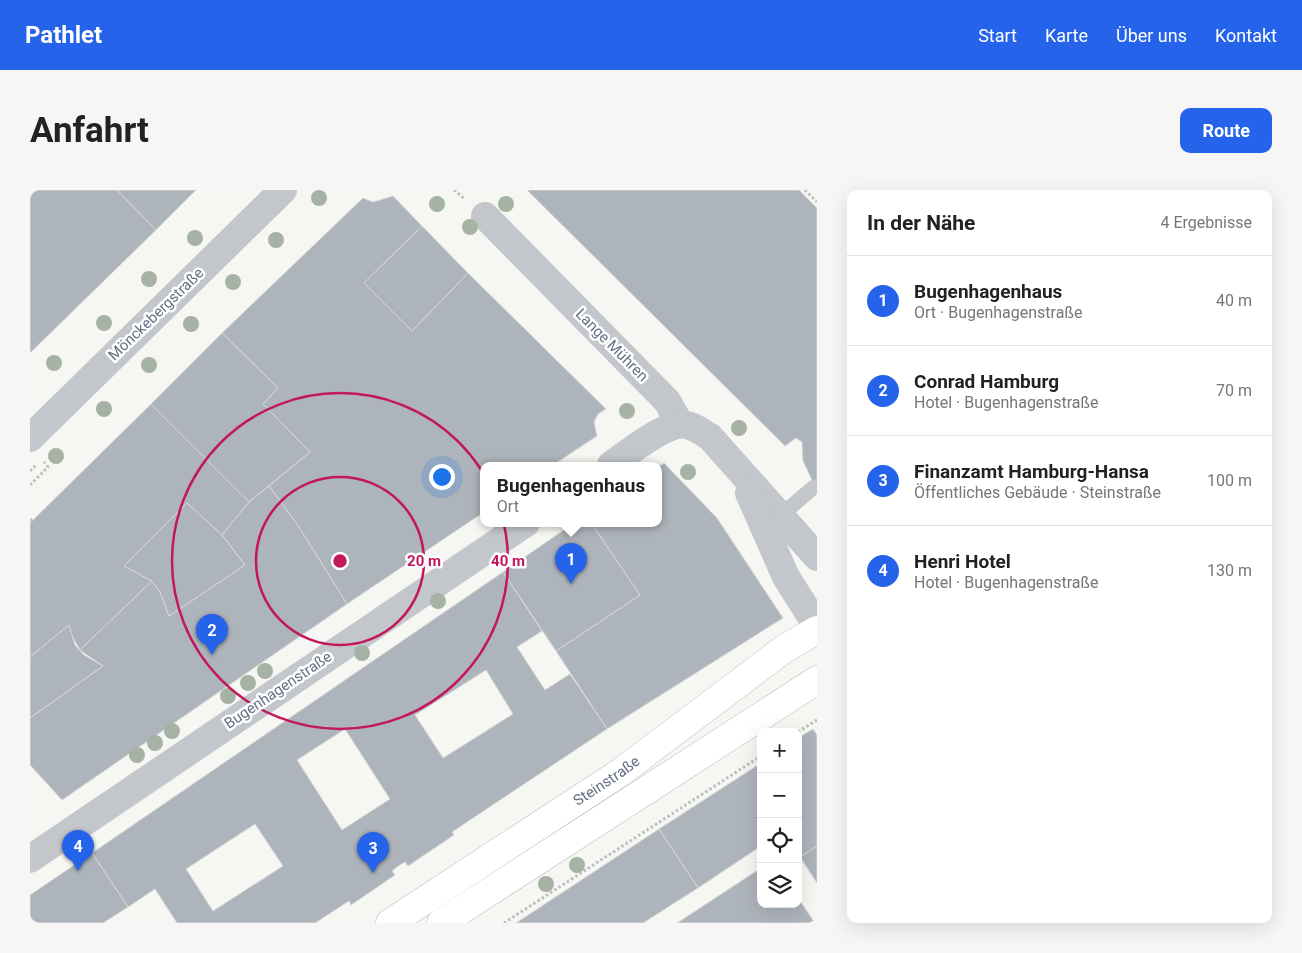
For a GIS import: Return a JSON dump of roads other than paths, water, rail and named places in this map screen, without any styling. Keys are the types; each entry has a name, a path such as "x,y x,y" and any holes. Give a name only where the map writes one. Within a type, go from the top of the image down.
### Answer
{"main road":[{"name":"Steinstraße","path":"390,923 621,772 784,649 817,630"},
{"name":"Steinstraße","path":"442,923 817,680"}],"street":[{"name":"Mönckebergstraße","path":"36,449 283,190"},
{"name":"Lange Mühren","path":"485,216 667,401 680,424"},
{"path":"616,462 644,442 680,424 688,425 710,437 817,557"},
{"path":"739,469 786,577 817,626"},
{"name":"Bugenhagenstraße","path":"30,858 520,527"}],"lane":[{"path":"780,516 814,487"}],"place":[{"name":"Bugenhagenhaus","path":"571,584"},
{"name":"Conrad Hamburg","path":"212,655"},
{"name":"Henri Hotel","path":"78,871"},
{"name":"Finanzamt Hamburg-Hansa","path":"373,873"}]}
